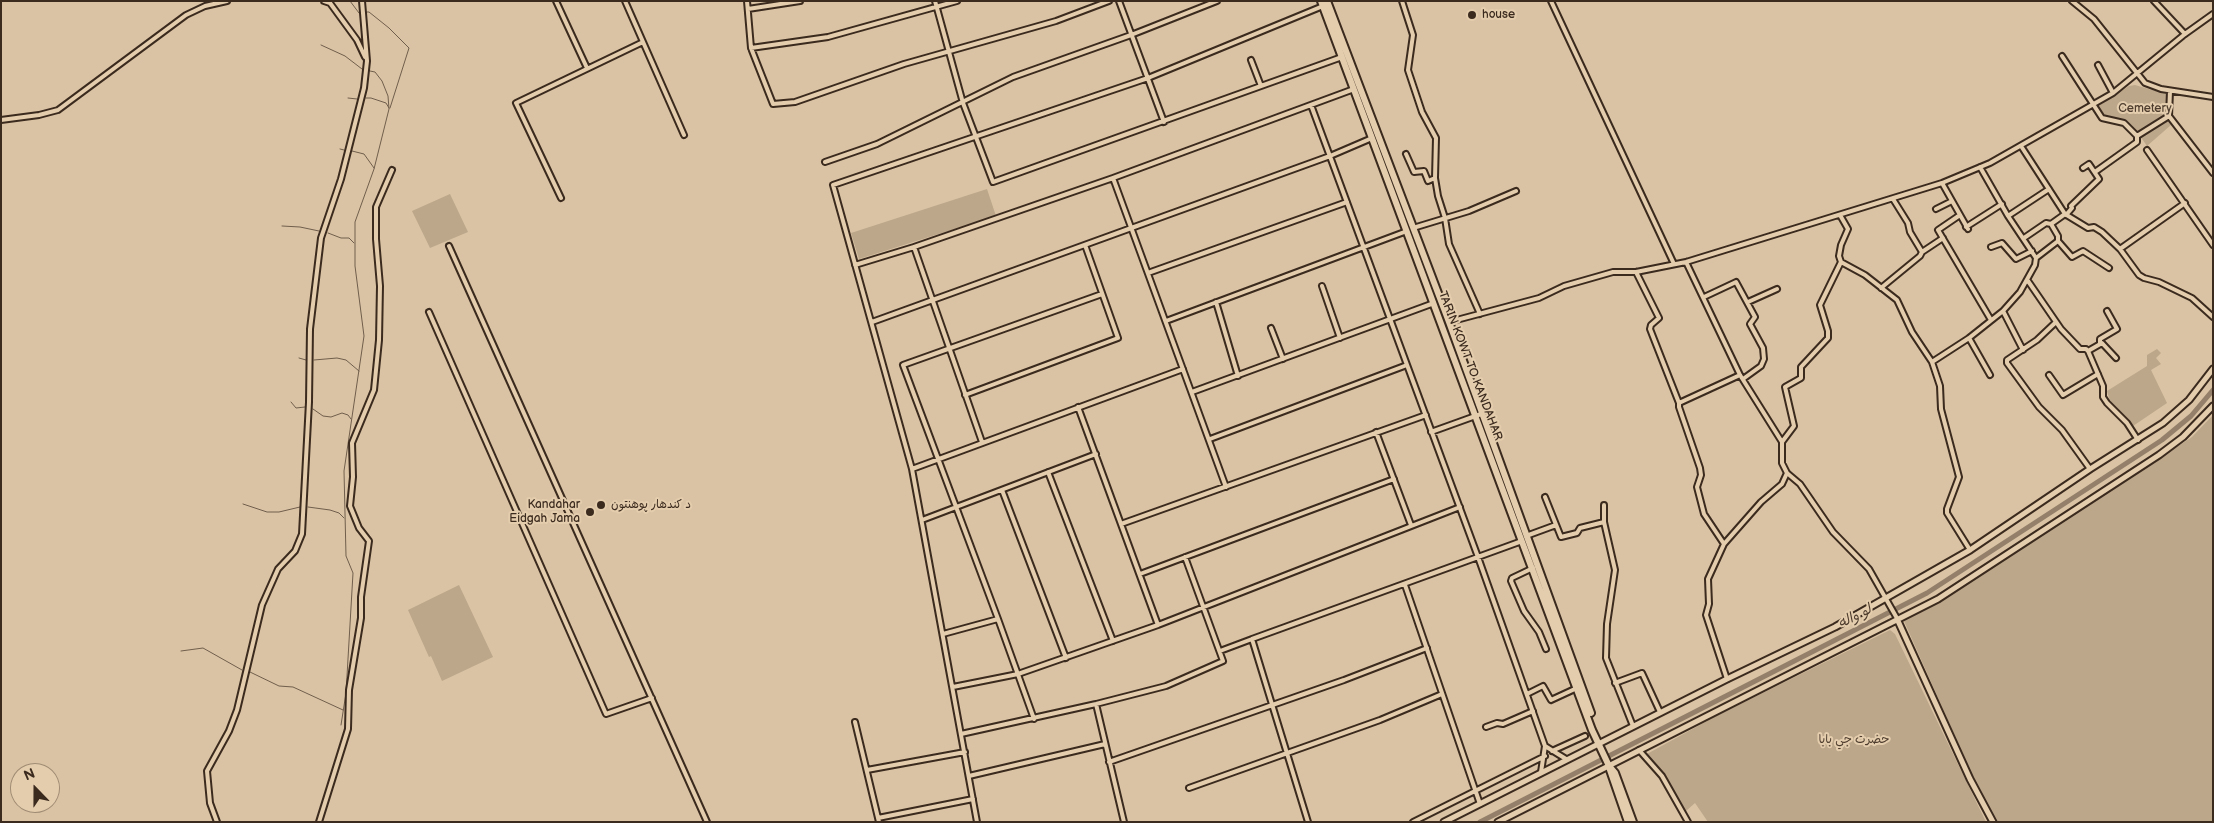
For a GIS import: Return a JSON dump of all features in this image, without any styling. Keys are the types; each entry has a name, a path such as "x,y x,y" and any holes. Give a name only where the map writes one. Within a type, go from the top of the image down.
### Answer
{"main road":[{"name":"TARIN KOWT TO KANDAHAR","path":"1324,3 1372,138 1449,322 1479,415"},
{"name":"TARIN KOWT TO KANDAHAR","path":"1324,3 1357,76 1434,303 1479,415 1597,730 1598,744"},
{"path":"1350,79 1357,76"},
{"name":"TARIN KOWT TO KANDAHAR","path":"1525,538 1533,568 1598,744"},
{"path":"1598,744 1608,763 1628,822"},
{"path":"1608,763 1616,773 1633,822"}],"street":[{"path":"1,120 58,110 74,100 152,38 186,14 205,6 227,1"},
{"path":"324,1 330,3 357,40 367,61"},
{"path":"217,822 210,803 207,771 238,710 265,596 278,569 294,551 302,534 309,402 310,329 321,238 348,152 364,88 367,61 362,1"},
{"path":"556,1 587,68"},
{"path":"625,1 684,135"},
{"path":"747,1 751,48 773,104 794,102 949,50 1056,21 1109,1"},
{"path":"748,9 800,1"},
{"path":"935,1 963,102 993,182 1342,57"},
{"path":"751,48 828,37 957,1"},
{"path":"1119,1 1164,122"},
{"path":"825,162 877,144 1013,78 1217,1"},
{"path":"1402,1 1413,35 1409,74 1422,112 1436,138 1435,178 1449,244 1480,314"},
{"path":"1551,1 1674,264"},
{"path":"2072,1 2094,19 2145,83 2170,91 2213,97"},
{"path":"2154,1 2185,34"},
{"path":"977,822 912,469 833,185 975,135 1148,78 1324,3"},
{"path":"1449,322 1539,298 1564,286 1613,272 1636,272 1686,262 1942,183 1980,167 2021,146 2113,93 2185,34 2213,14"},
{"path":"561,198 516,103 643,42"},
{"path":"2062,56 2095,104 2102,118 2124,123 2137,136 2137,142 2095,172"},
{"path":"1250,60 1261,86"},
{"path":"2098,65 2113,93"},
{"path":"855,265 914,247 1113,178 1354,89"},
{"path":"2170,91 2169,116 2213,173"},
{"path":"1311,105 1533,711 1545,746 1545,756 1541,772"},
{"path":"2137,136 2169,116"},
{"path":"872,322 932,302 1330,156 1372,138"},
{"path":"2021,146 2066,214 2088,228 2094,227 2102,232 2120,249 2139,275 2159,282 2192,298 2213,317"},
{"path":"2148,150 2213,246"},
{"path":"1406,154 1414,172 1424,172 1428,181 1435,178"},
{"path":"2051,224 2066,214 2072,208 2071,206 2099,178 2089,164 2083,168"},
{"path":"1980,167 2008,216 2036,258"},
{"path":"319,822 348,729 350,690 361,618 361,597 369,541 359,528 350,506 353,477 352,443 374,390 379,340 380,286 376,240 376,207 392,170"},
{"path":"1113,178 1226,487"},
{"path":"1942,183 1967,228 2002,204"},
{"path":"2008,216 2049,189"},
{"path":"1166,321 1410,230 1470,211 1516,191"},
{"path":"1893,198 1922,252"},
{"path":"1936,209 1952,201"},
{"path":"1148,273 1347,202"},
{"path":"2120,249 2185,204"},
{"path":"1840,215 1848,228 1840,245 1839,256 1841,262 1865,275 1897,300 1912,332 1932,362 1940,386 1941,409 1959,477 1947,508 1947,513 1970,550"},
{"path":"1960,215 1939,228 1990,320"},
{"path":"2024,238 2046,222 2051,224 2058,236 2058,241 2072,258 2083,251 2109,268"},
{"path":"1881,288 1920,256 1922,252 1943,238"},
{"path":"1932,362 1970,338 1990,320 2003,312 2028,281 2036,258 2058,241"},
{"path":"1991,247 2002,243 2016,259 2032,251"},
{"path":"965,395 1118,338 1085,245"},
{"path":"449,246 707,822"},
{"path":"914,247 982,442"},
{"path":"1686,262 1741,377 1782,442 1782,463 1787,473 1800,484 1833,532 1870,569 1887,599 1970,778 1994,822"},
{"path":"1782,442 1794,426 1784,387 1801,378 1801,367 1828,338 1828,331 1820,304 1841,262"},
{"path":"1636,272 1659,318 1651,325 1650,329 1680,403 1679,407 1700,468 1701,474 1696,487 1704,514 1724,544"},
{"path":"2028,281 2056,322 2080,349 2086,349 2098,374 2107,403 2127,423 2138,440"},
{"path":"1680,403 1741,377 1761,366 1764,359 1763,348 1750,324 1755,316 1734,282 1704,297"},
{"path":"1322,286 1340,338"},
{"path":"1748,302 1777,289"},
{"path":"1034,718 903,365 1102,294"},
{"path":"1216,302 1238,376"},
{"path":"1192,392 1434,303"},
{"path":"2088,352 2100,343 2100,339 2116,329 2107,311"},
{"path":"429,312 606,714 652,698"},
{"path":"2003,312 2023,350"},
{"path":"2056,322 2037,340 2007,361 2010,369 2039,407 2062,430 2090,469"},
{"path":"1271,328 1283,359"},
{"path":"1970,338 1990,374"},
{"path":"2100,343 2116,358"},
{"path":"1210,439 1407,365"},
{"path":"912,469 1183,368"},
{"path":"1444,822 1726,679 1835,627 1887,599 1970,550 2090,469 2138,440 2189,400 2213,370"},
{"path":"2049,375 2063,395 2098,374"},
{"path":"1498,822 1608,763 1638,750 1938,599 2159,454 2183,437 2213,406"},
{"path":"1078,407 1158,625"},
{"path":"1121,524 1426,415"},
{"path":"1431,432 1479,415"},
{"path":"1376,432 1411,525"},
{"path":"922,520 1096,454"},
{"path":"1048,472 1113,641"},
{"path":"1726,679 1706,615 1709,604 1708,579 1724,544 1761,502 1782,484 1787,473"},
{"path":"1140,574 1394,479"},
{"path":"1002,490 1066,658"},
{"path":"1545,497 1562,537 1577,533 1580,528 1604,522"},
{"path":"1604,505 1604,522 1615,570 1607,624 1606,658 1633,726"},
{"path":"953,687 1018,674 1066,658 1158,625 1411,525 1460,508"},
{"path":"1220,652 1405,585 1556,525"},
{"path":"961,734 1096,704 1166,686 1221,662 1223,659 1185,557"},
{"path":"1533,568 1512,578 1511,581 1524,610 1539,632 1546,649"},
{"path":"1405,585 1480,804"},
{"path":"943,634 998,619"},
{"path":"1252,639 1308,822"},
{"path":"1109,762 1344,680 1426,648"},
{"path":"1615,683 1642,673 1660,712"},
{"path":"1527,694 1544,686 1551,700 1577,688"},
{"path":"1189,788 1380,720 1442,694"},
{"path":"1096,704 1124,822"},
{"path":"1486,727 1503,724 1533,711"},
{"path":"855,722 878,820 973,799"},
{"path":"1552,751 1585,736"},
{"path":"969,776 1105,744"},
{"path":"1545,746 1566,759"},
{"path":"1638,750 1662,776 1688,822"},
{"path":"867,770 964,752"},
{"path":"1413,822 1545,756"}],"green space":[{"name":"Cemetery","path":"2135,85 2166,94 2172,105 2166,114 2171,125 2147,146 2138,133 2125,121 2103,117 2098,106 2129,86"},
{"path":"987,189 996,216 859,259 851,233"},
{"path":"450,194 468,232 430,248 412,211"},
{"path":"2157,349 2161,353 2156,358 2161,364 2151,370 2167,403 2133,426 2110,401 2107,391 2147,366 2147,355"},
{"path":"2213,415 2213,822 1997,822 1973,777 1904,621 1941,601 2192,437"},
{"path":"459,585 493,657 442,681 408,610"},
{"name":"حضرت جي بابا","path":"1890,630 1895,634 1986,822 1708,822 1695,803 1686,811 1664,774 1647,754 1718,715"}],"waterway":[{"path":"350,1 359,13"},
{"path":"367,12 389,28 409,48 390,108"},
{"path":"321,45 345,56 362,69"},
{"path":"341,725 346,693 353,573 346,556 344,471 364,336 355,266 355,222 374,169 389,109 388,96 382,81 375,72 370,71"},
{"path":"348,98 357,99"},
{"path":"366,98 386,103 389,108"},
{"path":"340,149 344,150"},
{"path":"352,151 364,154 374,168"},
{"path":"282,226 319,231"},
{"path":"328,233 341,238 349,238 354,243"},
{"path":"299,358 306,360"},
{"path":"314,360 337,358 346,360 359,371"},
{"name":"لو واله","path":"1480,822 1927,593 2162,440 2191,416 2213,390"},
{"path":"291,402 296,408 305,407"},
{"path":"313,409 323,416 331,417 342,413 348,415 351,419"},
{"path":"243,504 267,512 279,512 300,507"},
{"path":"308,507 330,510 339,513 344,518"},
{"path":"181,651 203,648 242,670"},
{"path":"250,672 279,686 293,687 343,710"}],"place":[{"name":"house","path":"1472,15"},
{"name":"د کندهار پوهنتون","path":"601,505"},
{"name":"Kandahar Eidgah Jama","path":"590,512"}]}
